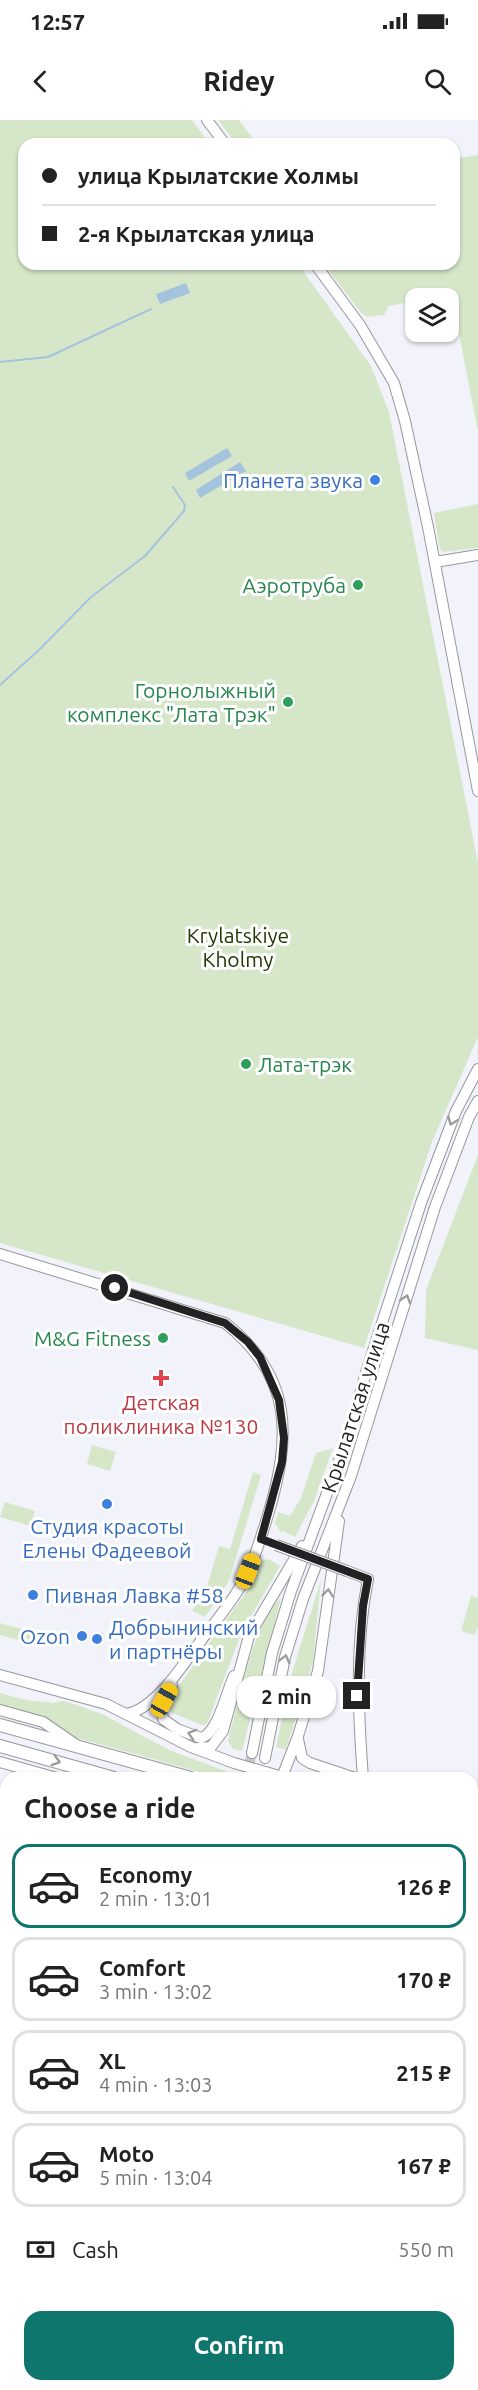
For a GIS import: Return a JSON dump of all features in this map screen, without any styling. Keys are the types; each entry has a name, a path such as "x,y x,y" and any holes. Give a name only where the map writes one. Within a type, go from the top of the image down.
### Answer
{"main road":[{"path":"207,120 220,138"},
{"path":"319,270 360,325 394,383 405,421 435,562 478,791"},
{"path":"435,562 478,555"},
{"name":"Крылатская улица","path":"252,1753 272,1653 291,1591 347,1439 368,1366 421,1203 456,1111 478,1069"},
{"name":"Крылатская улица","path":"266,1758 285,1657 303,1599 351,1476 435,1207 469,1117 478,1101"},
{"path":"0,1254 225,1323 248,1342 260,1357 274,1384 279,1400 284,1438 280,1468 261,1539 248,1571 233,1598 184,1663 149,1703 127,1714"},
{"path":"286,1772 322,1653 331,1569 339,1522 351,1476"},
{"path":"191,1748 211,1746 219,1738 237,1686 249,1636 320,1514"},
{"path":"261,1539 368,1579 363,1606 357,1696 363,1772"},
{"path":"184,1663 161,1706 161,1716 177,1729 201,1738 211,1732 214,1727 225,1694 242,1660"},
{"path":"0,1675 81,1696 127,1714 191,1748 266,1772"},
{"path":"0,1710 42,1722 80,1748"},
{"path":"0,1725 169,1772"},
{"path":"298,1736 298,1747 302,1758 336,1772"},
{"path":"0,1746 93,1772"},
{"path":"0,1762 36,1772"}],"green space":[{"name":"Krylatskiye Kholmy","path":"0,120 192,120 206,138 18,138 18,270 302,270 371,366 389,412 478,863 478,1037 432,1142 364,1348 0,1243"},
{"path":"218,120 239,120 252,138 232,138"},
{"path":"478,155 478,432 459,334 459,288 405,288 405,303 389,306 384,315 367,317 361,313 329,270 460,270 460,158"},
{"path":"478,504 478,548 442,552 434,513"},
{"path":"478,1155 478,1350 425,1338 426,1290"},
{"path":"92,1445 116,1452 110,1471 87,1464"},
{"path":"333,1448 315,1499 295,1537 283,1531 281,1533 275,1523 278,1512 290,1516 301,1498 316,1453"},
{"path":"253,1472 261,1475 229,1581 205,1617 192,1611 206,1590 219,1546 230,1549"},
{"path":"5,1502 35,1511 30,1526 0,1517"},
{"path":"268,1559 280,1566 241,1634 207,1724 204,1726 170,1712 170,1698 249,1588 261,1561"},
{"path":"321,1580 313,1661 286,1750 276,1747 291,1676"},
{"path":"471,1596 478,1598 478,1626 475,1635 461,1631"},
{"path":"281,1598 242,1751 233,1749 228,1741 248,1665 263,1624 271,1609"},
{"path":"0,1623 39,1634 36,1645 0,1635"},
{"path":"0,1693 26,1700 54,1703 63,1701 77,1705 104,1715 169,1750 228,1772 200,1772 70,1736 45,1720 0,1705"}],"water":[{"path":"186,283 190,293 160,304 156,294"},
{"path":"227,448 232,456 189,481 185,473"},
{"path":"240,462 246,471 200,498 196,490"}],"waterway":[{"path":"0,362 48,357 151,309"},
{"path":"0,685 40,649 91,597 145,556 184,511 185,505 173,487"}],"tunnel":[{"path":"247,1772 252,1753"}],"place":[{"name":"Планета звука","path":"375,480"},
{"name":"Аэротруба","path":"358,585"},
{"name":"Горнолыжный комплекс \"Лата Трэк\"","path":"288,702"},
{"name":"Лата-трэк","path":"246,1064"},
{"name":"M&G Fitness","path":"163,1338"},
{"name":"Детская поликлиника №130","path":"161,1378"},
{"name":"Студия красоты Елены Фадеевой","path":"107,1504"},
{"name":"Пивная Лавка #58","path":"33,1595"},
{"name":"Ozon","path":"82,1636"},
{"name":"Добрынинский и партнёры","path":"97,1639"}],"route":[{"path":"115,1288 225,1323 248,1342 260,1357 274,1384 279,1400 284,1438 282,1462 261,1539 368,1579 363,1606 357,1696"}]}
